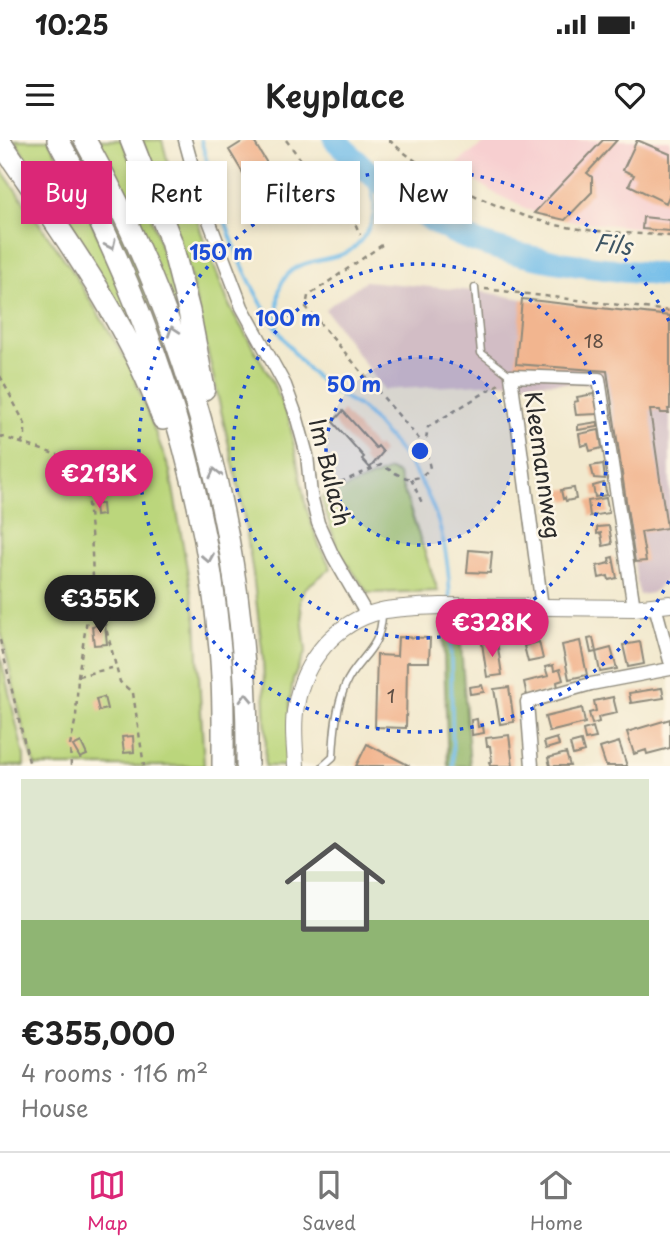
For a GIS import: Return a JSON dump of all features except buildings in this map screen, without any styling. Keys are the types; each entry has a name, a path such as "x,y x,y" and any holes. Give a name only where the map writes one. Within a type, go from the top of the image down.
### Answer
{"highway":[{"path":"58,140 97,215 146,326 190,467 211,576 220,651 223,766"},
{"path":"85,140 116,201 166,313 208,443 238,602 246,694 247,766"},
{"path":"131,140 171,241 189,310 209,410 208,443"},
{"path":"0,141 102,294 144,372 170,437 190,467"}],"street":[{"name":"Im Bulach","path":"186,140 202,202 237,296 285,385 296,415 307,455 311,495 318,523 332,556 375,613"},
{"name":"Kleemannweg","path":"511,376 542,607"},
{"path":"511,376 599,379 634,608"},
{"path":"296,766 295,708 301,681 327,641 346,626 375,613 441,606 634,608 663,605 670,662"},
{"path":"532,766 527,702 591,684 670,668"}],"lane":[{"name":"Kleemannweg","path":"475,288 481,353 511,376"},
{"path":"323,766 333,757 335,722 345,684 375,645 382,624 375,613"}],"path":[{"path":"286,140 321,186 353,218 360,235"},
{"path":"389,140 426,169 454,185 540,221 600,231 670,236"},
{"path":"382,245 308,296 306,307 425,446"},
{"path":"475,288 670,311"},
{"path":"0,376 25,425 25,436 21,443"},
{"path":"412,479 424,475 430,468 425,446 428,427 511,376"},
{"path":"0,436 97,468"},
{"path":"71,766 70,746 76,717 78,677 93,578 91,530 83,463"},
{"path":"311,495 382,465 412,479 422,503"},
{"path":"93,578 120,682 133,693 144,766"},
{"path":"0,640 30,766"},
{"path":"78,677 116,667"}],"shaded area":[{"path":"489,140 670,140 670,231 565,220 535,213 496,194 472,178 472,161 460,161"},
{"path":"365,281 485,292 522,299 670,316 670,577 652,593 639,595 606,384 515,382 384,390 325,309"}],"green space":[{"path":"15,140 49,140 60,161 28,161"},
{"path":"68,140 76,140 86,161 75,161"},
{"path":"94,140 122,140 130,161 126,161 126,210 112,179 112,161 104,161"},
{"path":"142,140 162,140 168,161 150,161"},
{"path":"0,168 21,198 21,224 40,224 70,267 130,366 170,471 196,620 204,766 35,766 23,728 0,627"},
{"path":"112,214 152,297 211,485 237,659 229,659 219,565 98,224 112,224"},
{"path":"67,224 93,224 151,361"},
{"path":"132,224 153,224 186,336 184,337"},
{"path":"173,224 199,224 230,307 270,377 289,419 306,507 319,545 331,568 304,589 300,600 306,651 293,679 290,702 290,766 265,766 263,657 253,574 241,498 188,266"},
{"path":"390,470 398,474 438,591 368,593 338,550 321,498"},
{"path":"443,632 460,632 470,766 448,766"},
{"path":"0,654 24,756 24,766 0,766"}],"waterway":[{"path":"201,140 234,244 256,294 270,317 293,352 313,375 370,416 401,453 426,492 435,512 446,555 450,603"},
{"name":"Fils","path":"335,140 413,208 466,238 541,259 670,276"},
{"path":"277,326 280,287 290,272 306,264 347,252 365,235 374,211 367,171"},
{"path":"450,611 453,766"}]}
